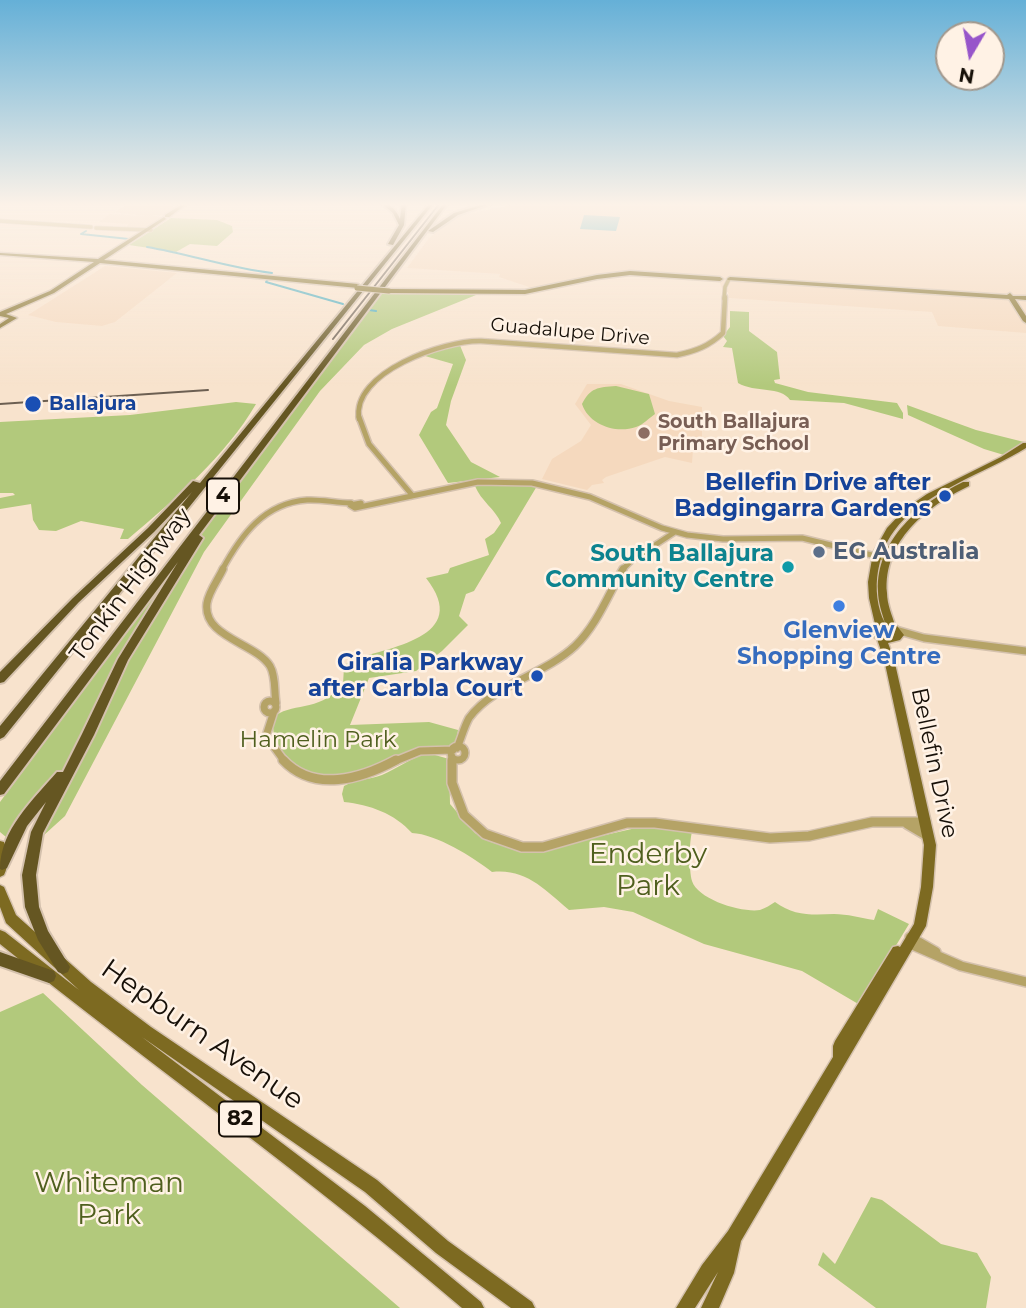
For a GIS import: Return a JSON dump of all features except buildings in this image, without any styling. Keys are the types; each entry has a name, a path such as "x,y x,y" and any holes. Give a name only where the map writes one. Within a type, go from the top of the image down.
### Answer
{"highway":[{"path":"368,282 379,264"},
{"name":"Tonkin Highway","path":"0,734 383,264"},
{"path":"388,287 403,264"},
{"name":"Tonkin Highway","path":"0,790 404,264"},
{"path":"0,681 76,600 151,530 251,426"},
{"path":"63,967 36,921 29,892 33,845 41,821 78,755 135,638 227,492"},
{"path":"1,869 22,822 78,755"},
{"path":"0,959 49,976"}],"main road":[{"path":"0,315 38,299 98,264"},
{"path":"0,326 51,297 99,264"},
{"path":"123,264 357,287 518,292 630,273 1018,298"},
{"path":"730,278 1018,298"},
{"path":"1018,298 1026,311"},
{"path":"1018,298 1026,321"},
{"path":"0,315 13,317"},
{"name":"Bellefin Drive","path":"685,1308 734,1237 922,917 930,861 929,837 889,659 875,629 880,625 872,587 891,530 926,496 1010,456 1026,445"},
{"name":"Bellefin Drive","path":"889,659 894,634 882,590 882,559 906,526 931,503 1026,452"},
{"path":"880,625 894,634"},
{"path":"881,638 894,634"},
{"path":"0,846 1,869"},
{"name":"Hepburn Avenue","path":"0,891 11,919 63,967 146,1032 371,1186 442,1247 526,1308"},
{"name":"Hepburn Avenue","path":"0,936 335,1192 475,1308"},
{"name":"Bellefin Drive","path":"710,1308 726,1273 734,1237"}],"street":[{"name":"Guadalupe Drive","path":"720,277 725,288"},
{"name":"Guadalupe Drive","path":"410,496 380,460 358,419 359,395 380,375 443,345 461,341 582,346 643,355 668,355 697,350 712,344 723,333 725,288 730,278"},
{"path":"457,751 412,752 377,770 345,780 314,779 295,772 273,750 266,736 274,676 269,665 214,624 207,610 209,596 229,557 247,528 261,514 290,502 306,500 350,505 375,504 478,482 532,482 590,498 675,532 713,538 764,538 814,543 882,559"},
{"path":"663,540 666,530"},
{"path":"675,532 632,560 623,569 592,626 576,645 559,659 484,702 468,720 457,751 453,773 458,806 470,822 495,839 522,847 543,847 627,823 655,823 770,838 809,836 872,822 926,822"},
{"path":"894,634 1026,651"},
{"path":"906,823 929,837"},
{"path":"910,940 961,966 1026,982"}],"shaded area":[{"path":"410,264 1026,264 1026,333 938,326 932,312 729,298 728,292 723,292 719,280 642,274 592,279 533,292 529,287 499,277 500,274 407,268"},
{"path":"105,266 177,273 115,322 102,326 56,322 28,315"},
{"name":"South Ballajura Primary School","path":"587,384 621,384 669,401 702,407 702,445 693,449 692,463 665,457 606,477 602,480 604,483 592,485 587,490 542,479 552,459 581,441 591,425 575,404"}],"green space":[{"path":"380,290 481,293 392,329 364,345 320,391 204,552 65,816 33,845 63,783 14,838 6,837 0,832 0,802"},
{"path":"730,311 749,312 749,331 777,352 780,379 774,380 775,383 808,392 897,403 903,413 903,419 844,403 790,400 774,391 738,383 732,348 723,347 727,341 723,336 730,327"},
{"path":"459,343 466,360 451,401 446,425 471,462 500,477 448,483 419,435 431,412 437,408 453,364 425,356"},
{"path":"616,386 649,394 655,414 641,425 628,429 612,428 597,422 582,404 595,389"},
{"path":"236,402 256,404 230,442 214,459 181,493 128,539 120,539 124,529 81,521 56,531 39,530 33,520 31,504 0,509 0,498 15,495 0,493 0,422 130,415"},
{"path":"907,405 976,430 1024,442 1004,455 984,449 908,415"},
{"name":"Hamelin Park","path":"516,483 537,486 474,591 466,594 459,616 468,625 442,651 416,671 369,678 350,725 429,722 458,730 456,744 450,748 421,748 374,769 329,779 294,767 275,744 272,719 279,713 314,704 333,694 343,684 344,667 349,661 403,644 420,637 433,627 439,614 438,598 426,578 448,573 450,568 489,555 485,539 494,533 501,523 475,486"},
{"name":"Enderby Park","path":"428,753 449,759 450,804 475,833 491,842 513,849 535,851 636,828 692,832 692,881 703,894 722,904 760,910 775,902 803,914 839,914 874,920 878,909 909,924 860,1005 802,971 704,944 633,912 604,907 569,910 525,877 515,873 492,872 465,853 443,842 412,833 381,811 344,802 344,786 382,775"},
{"name":"Whiteman Park","path":"43,993 142,1085 400,1308 0,1308 0,1012"},
{"path":"871,1197 882,1200 941,1244 977,1253 991,1277 986,1308 876,1308 818,1265 823,1252 835,1264"}],"waterway":[{"path":"224,264 272,273"},
{"path":"268,279 266,282 343,304"},
{"path":"369,310 376,311"}],"railway":[{"path":"333,339 392,264"},
{"path":"0,404 208,390"}],"place":[{"name":"Ballajura","path":"33,404"},
{"name":"South Ballajura Primary School","path":"644,433"},
{"name":"Bellefin Drive after Badgingarra Gardens","path":"945,496"},
{"name":"EG Australia","path":"819,552"},
{"name":"South Ballajura Community Centre","path":"788,567"},
{"name":"Glenview Shopping Centre","path":"839,606"},
{"name":"Giralia Parkway after Carbla Court","path":"537,676"}]}
